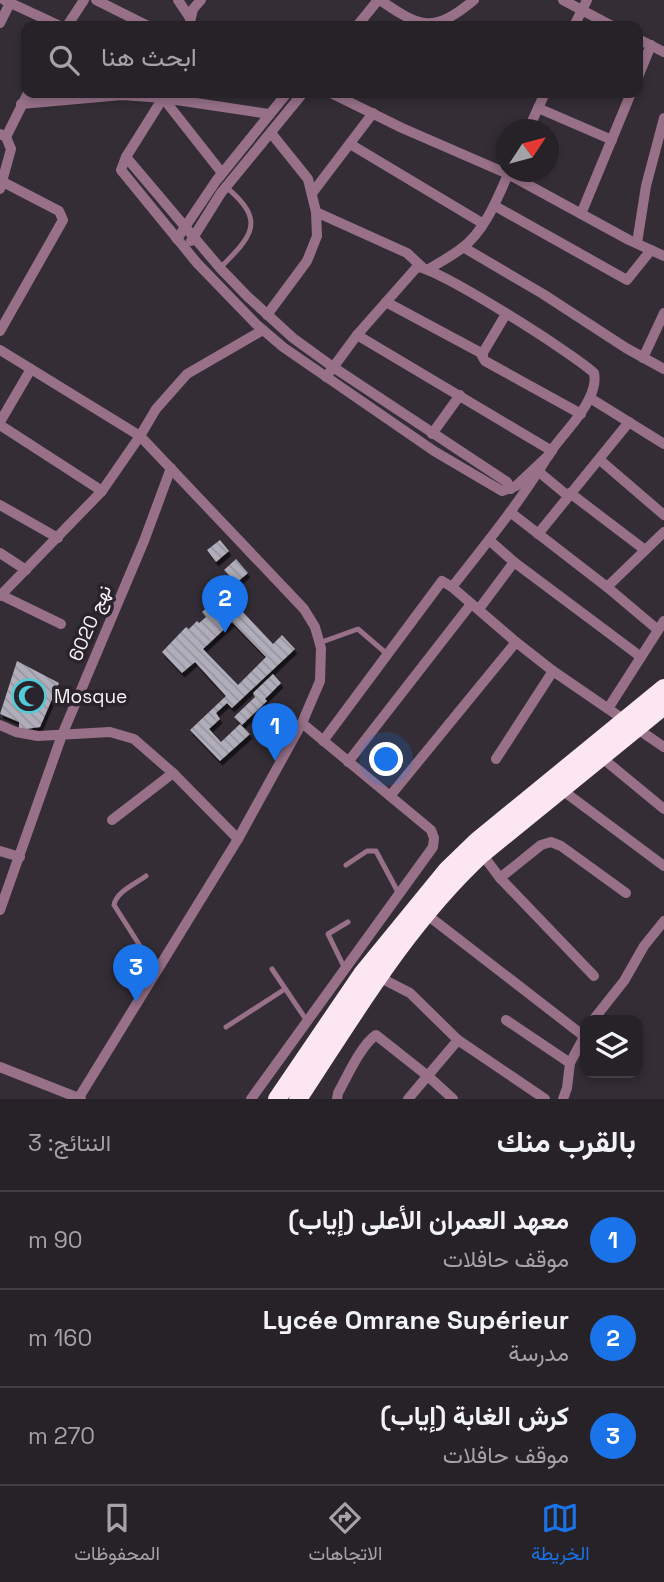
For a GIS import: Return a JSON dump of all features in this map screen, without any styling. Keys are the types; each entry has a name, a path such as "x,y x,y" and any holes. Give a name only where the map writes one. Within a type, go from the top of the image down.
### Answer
{"highway":[{"path":"298,1099 377,976 455,879 601,757 664,688"},
{"path":"277,1099 362,974 447,870 477,841 631,723 664,706"}],"street":[{"path":"70,21 84,0"},
{"path":"96,0 138,21"},
{"path":"178,0 189,21"},
{"path":"191,21 193,9 201,0"},
{"path":"361,21 379,0 411,21"},
{"path":"443,21 460,12 474,0"},
{"path":"563,0 602,21"},
{"path":"577,21 587,0"},
{"path":"0,23 7,2 49,21"},
{"path":"643,41 664,52"},
{"path":"643,65 651,45"},
{"path":"0,331 63,220 59,211 1,185 11,149 3,135 25,98"},
{"path":"21,104 88,98"},
{"path":"161,98 121,166 123,175 186,251 263,330 434,451 502,491 511,489 551,453"},
{"path":"165,98 222,173"},
{"path":"180,98 269,114"},
{"path":"177,239 222,173 283,98"},
{"path":"186,251 226,187 299,98"},
{"path":"342,98 496,167"},
{"path":"533,119 543,98"},
{"path":"581,214 629,98"},
{"path":"538,108 612,140"},
{"path":"313,191 373,113"},
{"path":"637,243 646,186 664,118"},
{"path":"267,315 307,261 317,236 313,191 308,178 271,133"},
{"path":"350,144 482,223"},
{"path":"126,156 220,268 267,315 332,367 507,482 511,489"},
{"path":"326,377 357,335 417,267 425,268 463,247 473,237 495,206 505,182"},
{"path":"525,182 664,256"},
{"path":"495,206 627,280 651,250"},
{"path":"316,212 407,253 425,268 506,314 589,368 595,377 590,398 580,414 452,587"},
{"path":"463,247 664,369"},
{"path":"386,302 483,354"},
{"path":"643,358 664,313"},
{"path":"506,314 483,354 485,361 580,414"},
{"path":"61,624 1,596 102,491 141,436 156,409 187,374 263,330"},
{"path":"357,335 460,395 551,453"},
{"path":"0,350 141,436 304,609 315,627 319,643 320,681 302,723 238,839 79,1099 0,1068"},
{"path":"31,369 0,423 102,491"},
{"path":"432,434 460,395"},
{"path":"590,398 664,444"},
{"path":"538,534 629,422"},
{"path":"600,460 664,514"},
{"name":"نهج 6020","path":"0,910 62,735 144,541 171,468"},
{"path":"539,472 645,550"},
{"path":"0,505 58,538"},
{"path":"510,512 661,626 609,707"},
{"path":"607,587 664,532"},
{"path":"489,540 514,562 641,657"},
{"path":"0,553 26,570"},
{"path":"348,762 514,562"},
{"path":"323,741 441,582 452,587 553,671 631,723 660,736 664,747"},
{"path":"390,796 516,642"},
{"path":"496,759 553,671"},
{"path":"251,1099 433,847 431,830 302,723"},
{"path":"0,725 24,734 110,732 134,739 173,773 238,839"},
{"path":"601,757 664,809"},
{"path":"112,820 173,773"},
{"path":"562,790 664,866"},
{"path":"500,878 541,845 551,842 561,846 626,893"},
{"path":"0,851 20,857"},
{"path":"482,854 500,878 594,976"},
{"path":"426,914 580,1032"},
{"path":"597,1015 624,981 644,946 664,921"},
{"path":"377,976 420,1001 458,1040 545,1099"},
{"path":"506,1020 570,1063"},
{"path":"337,1099 373,1035 429,1077 453,1099"},
{"path":"408,1099 458,1040"},
{"path":"563,1099 570,1063 580,1045"}],"lane":[{"path":"220,268 245,243 251,228 246,206 226,187"},
{"path":"319,643 358,629 387,654"},
{"path":"346,865 367,851 376,851 399,894"},
{"path":"146,876 118,896 114,905 157,972"},
{"path":"345,969 328,934 348,922"},
{"path":"272,969 307,1021"},
{"path":"226,1027 285,989"}],"building":[{"path":"220,540 229,551 216,562 207,550"},
{"path":"236,559 248,573 236,583 224,570"},
{"path":"226,594 273,644 282,635 295,649 232,708 227,703 216,713 220,719 209,729 221,742 240,724 250,734 220,761 190,730 226,696 195,662 182,673 162,652 186,627 189,629 206,617 202,612 215,600 217,603","holes":["232,622 266,657 238,685 203,649"]},
{"name":"Mosque","path":"17,661 59,683 40,727 19,730 19,722 0,714"},
{"path":"273,674 281,683 242,725 234,717 255,697 253,693"}],"place":[{"name":"Lycée Omrane Supérieur","path":"225,633"},
{"name":"Mosque","path":"29,696"},
{"name":"معهد العمران الأعلى (إياب)","path":"275,761"},
{"name":"كرش الغابة (إياب)","path":"136,1002"}]}
